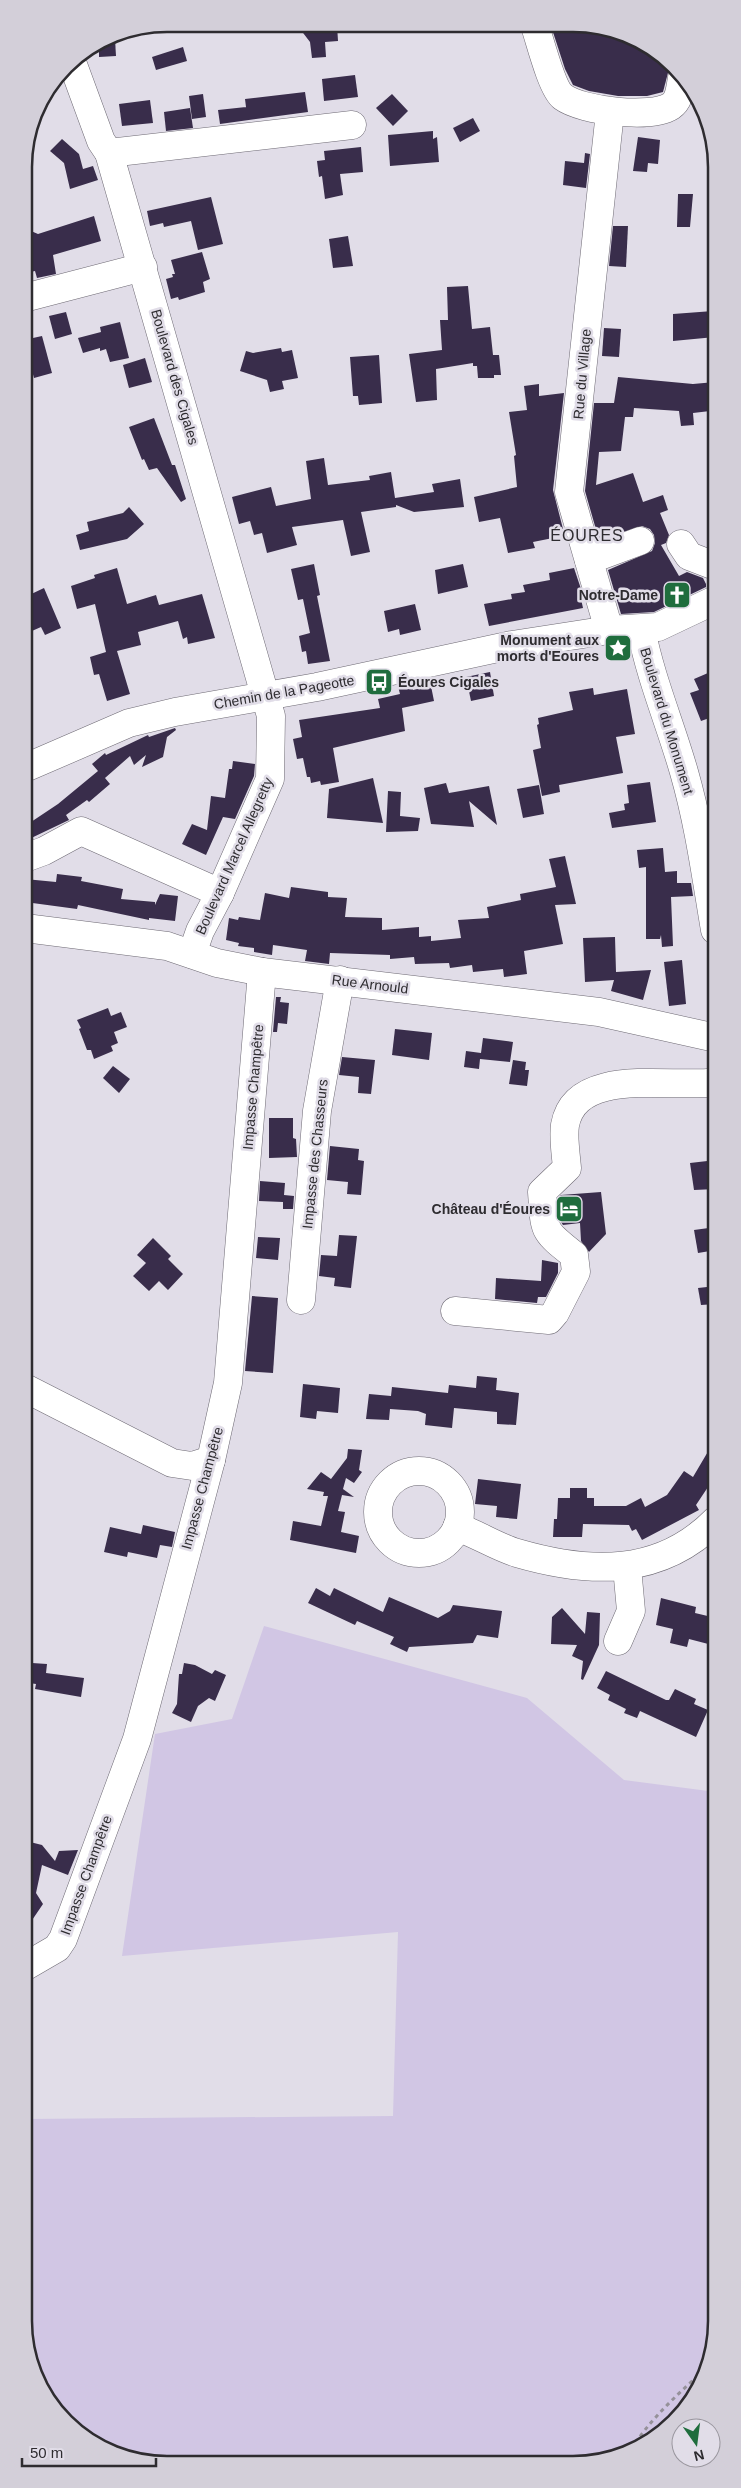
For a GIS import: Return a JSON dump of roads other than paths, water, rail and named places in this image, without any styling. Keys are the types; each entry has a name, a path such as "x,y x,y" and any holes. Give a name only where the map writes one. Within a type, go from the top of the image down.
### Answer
{"street":[{"path":"537,32 552,79 562,97 596,110 610,112 660,110 672,105 680,94 681,85"},
{"name":"Boulevard des Cigales","path":"75,69 101,141 109,153 144,267 265,697"},
{"name":"Rue du Village","path":"609,630 569,492 610,112"},
{"path":"109,153 352,125"},
{"path":"33,296 144,267"},
{"path":"589,560 640,541"},
{"path":"681,544 683,550 689,556 708,563"},
{"name":"Chemin de la Pageotte","path":"33,765 129,724 176,712 265,697 512,645 609,630 641,629 668,624 708,604"},
{"name":"Boulevard du Monument","path":"641,629 648,668 684,771 699,827 708,873"},
{"name":"Boulevard Marcel Allegretty","path":"192,954 200,931 220,893 270,779 270,716 265,697"},
{"path":"33,855 44,851 89,824 220,893"},
{"name":"Rue Arnould","path":"33,929 167,946 217,963 262,972 599,1012 708,1036"},
{"name":"Impasse Champêtre","path":"32,1962 57,1948 63,1939 136,1739 211,1460 228,1383 262,972"},
{"name":"Impasse des Chasseurs","path":"301,1300 317,1111 340,980"},
{"path":"455,1311 549,1320 555,1313 576,1272 574,1255 551,1237 545,1227 542,1192 567,1168 565,1126 570,1112 579,1100 591,1091 608,1085 708,1082"},
{"path":"32,1392 172,1463 192,1466 211,1460"},
{"path":"457,1527 516,1552 566,1564 627,1567 662,1557 708,1532"},
{"path":"618,1641 631,1611 627,1567"}],"place":[{"name":"Notre-Dame","path":"677,595"},
{"name":"Monument aux morts d'Eoures","path":"618,648"},
{"name":"Éoures Cigales","path":"379,682"},
{"name":"Château d'Éoures","path":"569,1209"}],"district":[{"name":"ÉOURES","path":"587,535"}]}
